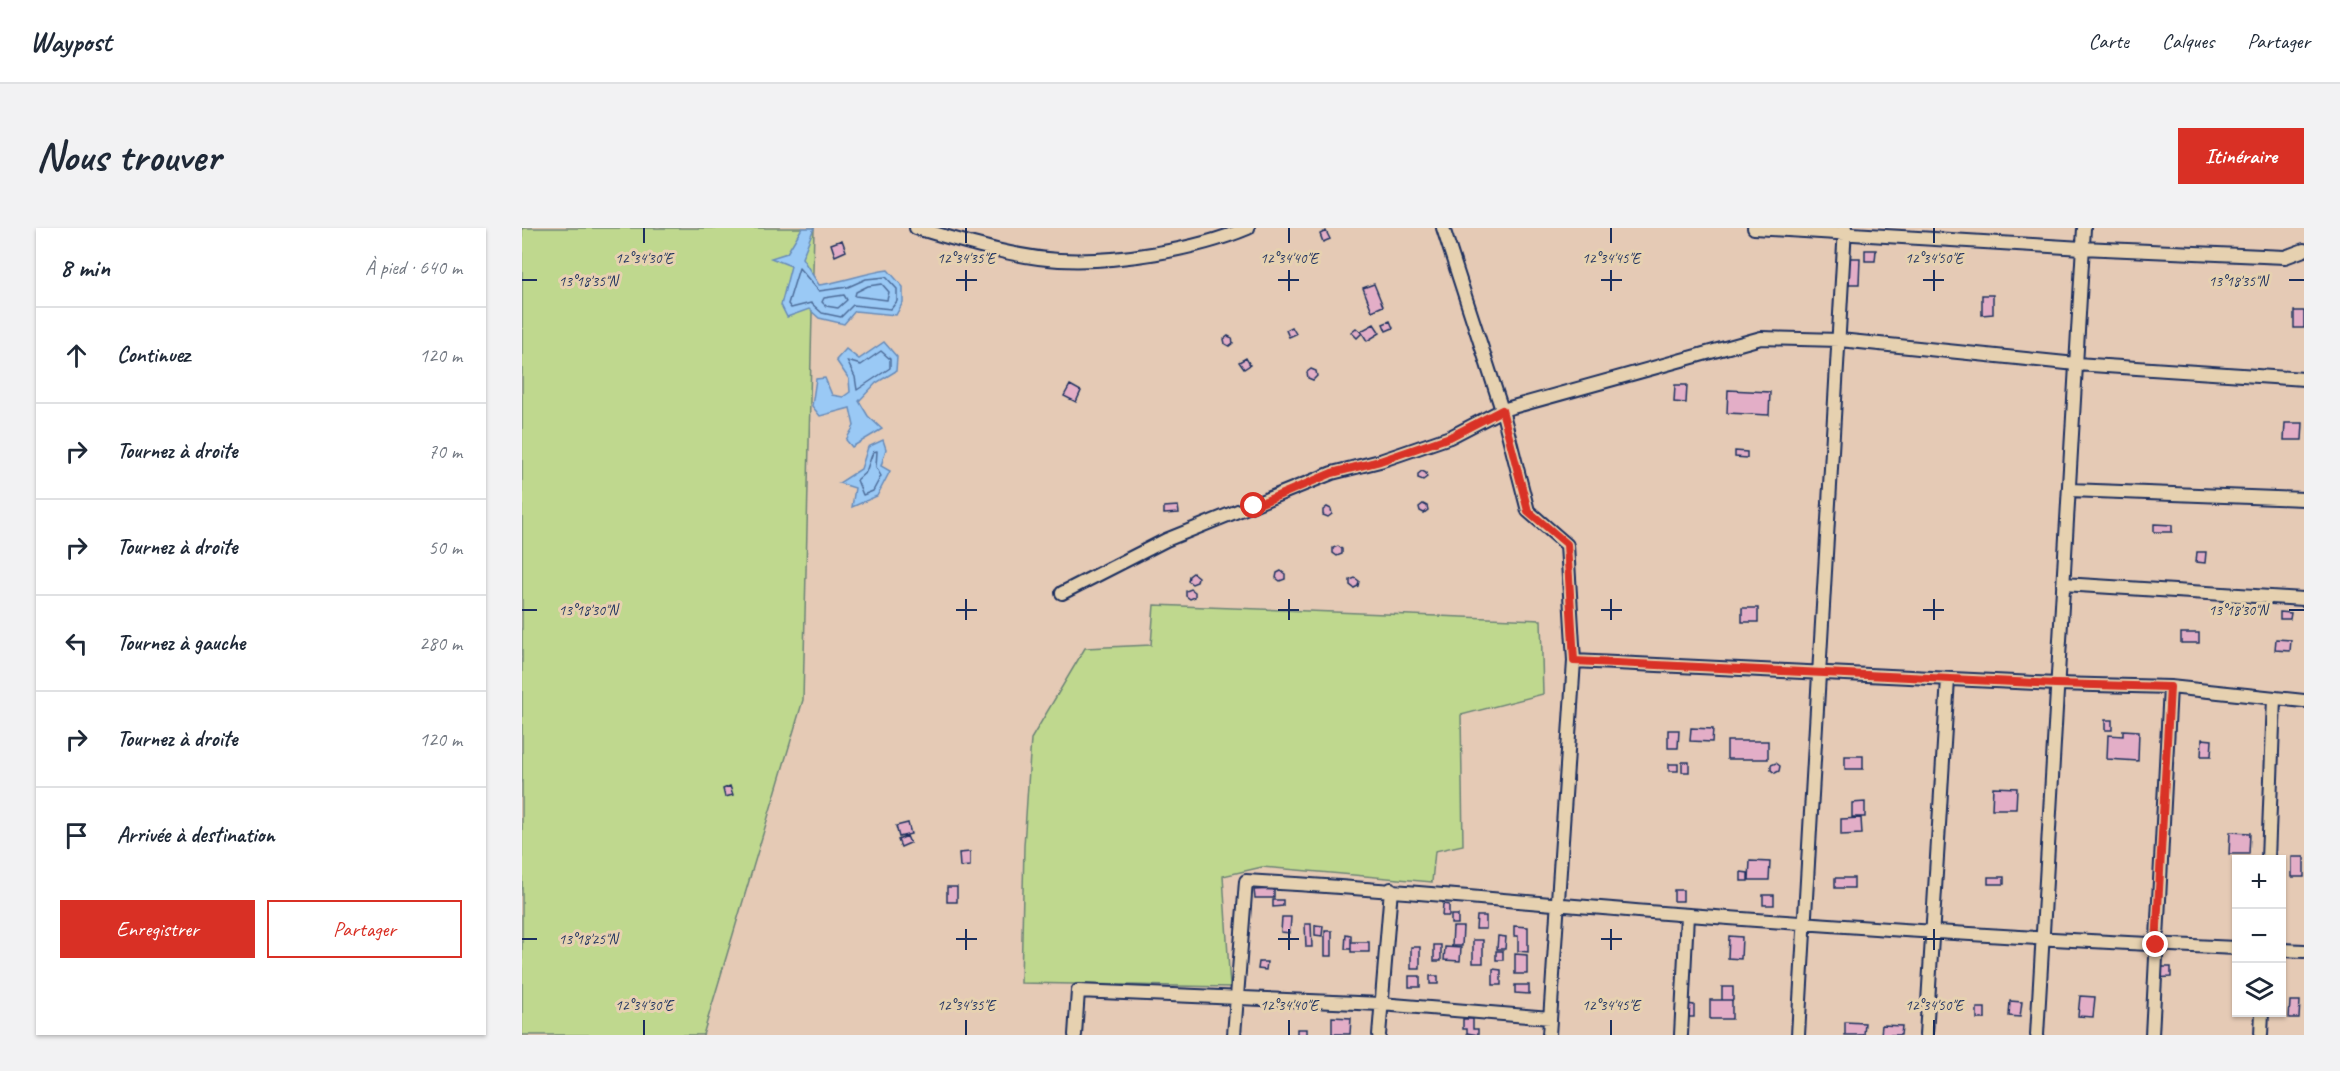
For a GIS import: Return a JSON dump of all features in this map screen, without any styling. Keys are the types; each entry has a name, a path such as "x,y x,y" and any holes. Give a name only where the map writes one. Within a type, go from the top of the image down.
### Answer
{"street":[{"path":"916,228 980,246 1059,260 1171,251 1192,247 1248,228"},
{"path":"1443,228 1502,410 1528,511 1567,544 1574,661 1549,1035"},
{"path":"1754,228 1845,231 2082,248 2304,258"},
{"path":"2037,1035 2084,228"},
{"path":"1798,1035 1845,231"},
{"path":"2285,257 2304,250"},
{"path":"1062,593 1166,540 1332,473 1380,461 1450,437 1502,410 1761,338 1840,340 2076,364 2304,379"},
{"path":"2070,490 2304,499"},
{"path":"2063,584 2304,599"},
{"path":"1574,661 2056,684 2170,687 2304,701"},
{"path":"1926,1035 1948,679"},
{"path":"2152,1035 2170,687"},
{"path":"2268,855 2274,698"},
{"path":"1234,1035 1246,880 1391,889 1687,915 2041,940 2232,948"},
{"path":"1379,1035 1391,889"},
{"path":"1681,1035 1687,915"},
{"path":"2286,950 2304,951"},
{"path":"1075,1035 1078,991 1380,1004 1550,1018"},
{"path":"2261,1035 2262,1017"}],"green space":[{"path":"522,228 814,228 803,700 703,1035 522,1035"},
{"path":"1154,605 1541,620 1543,694 1461,715 1463,845 1435,851 1432,882 1262,867 1223,876 1230,987 1021,983 1024,846 1031,739 1085,648 1151,645"}],"water":[{"path":"802,228 814,228 802,258 819,285 888,270 903,287 903,302 896,315 855,311 844,324 819,318 809,309 787,317 781,305 791,266 771,258 787,253"},
{"path":"884,342 897,357 896,371 876,383 859,401 868,416 882,429 852,447 846,440 854,426 850,408 820,416 812,406 816,379 825,378 832,395 843,397 850,392 849,379 836,360 846,349 859,359"},
{"path":"883,440 886,449 881,466 890,471 877,496 852,507 855,488 839,483 861,469 868,447"}],"building":[{"path":"1326,231 1330,239 1323,242 1320,234"},
{"path":"842,240 846,251 835,256 831,244"},
{"path":"1865,250 1876,250 1875,261 1865,261"},
{"path":"1849,258 1860,258 1859,284 1849,284"},
{"path":"1374,284 1383,306 1372,311 1363,288"},
{"path":"1982,295 1993,295 1993,314 1982,315"},
{"path":"2294,311 2304,311 2304,328 2294,328"},
{"path":"1390,321 1393,328 1386,331 1383,324"},
{"path":"1374,324 1380,333 1367,341 1361,331"},
{"path":"1292,327 1296,334 1289,337 1286,330"},
{"path":"1356,328 1362,333 1357,338 1351,332"},
{"path":"1228,336 1232,338 1233,343 1229,346 1225,344 1224,339"},
{"path":"1246,358 1250,365 1244,369 1239,362"},
{"path":"1311,369 1316,371 1317,376 1313,380 1308,378 1307,372"},
{"path":"1070,385 1081,391 1076,402 1064,396"},
{"path":"1675,385 1687,385 1686,403 1674,402"},
{"path":"1728,390 1770,392 1769,415 1727,413"},
{"path":"2285,423 2303,423 2302,440 2284,440"},
{"path":"1735,451 1747,452 1747,458 1735,457"},
{"path":"1422,471 1427,477 1423,480 1418,478 1418,474"},
{"path":"1423,504 1428,510 1424,513 1419,507"},
{"path":"1178,506 1179,513 1164,514 1164,507"},
{"path":"1327,507 1331,509 1332,514 1328,517 1323,515 1323,510"},
{"path":"2154,524 2172,525 2172,532 2154,532"},
{"path":"1338,546 1342,549 1342,554 1337,556 1333,553 1333,548"},
{"path":"2197,552 2206,552 2205,563 2196,562"},
{"path":"1281,571 1285,574 1285,579 1280,581 1276,578 1277,573"},
{"path":"1193,573 1198,577 1197,582 1192,584 1188,581 1189,576"},
{"path":"1355,578 1359,581 1358,586 1354,588 1350,585 1350,580"},
{"path":"1191,589 1195,592 1195,597 1190,599 1186,596 1186,591"},
{"path":"1742,608 1758,608 1758,622 1742,622"},
{"path":"2280,612 2291,613 2290,619 2280,619"},
{"path":"2181,633 2199,633 2199,643 2181,643"},
{"path":"2276,639 2291,640 2290,651 2275,650"},
{"path":"2105,720 2112,720 2112,730 2105,730"},
{"path":"1691,728 1713,729 1712,742 1690,741"},
{"path":"1668,730 1679,730 1678,748 1668,748"},
{"path":"2123,730 2139,731 2138,761 2107,759 2108,735 2123,736"},
{"path":"2202,739 2212,740 2211,756 2201,756"},
{"path":"1727,741 1768,741 1768,759 1727,759"},
{"path":"1845,756 1863,756 1863,769 1845,769"},
{"path":"1682,762 1689,762 1689,772 1682,772"},
{"path":"1776,763 1780,766 1779,771 1775,773 1771,770 1771,765"},
{"path":"1669,764 1678,764 1678,771 1669,771"},
{"path":"730,786 733,795 725,797 723,789"},
{"path":"1993,787 2017,788 2016,809 1992,809"},
{"path":"1865,802 1865,817 1852,817 1852,803"},
{"path":"1861,818 1862,834 1841,835 1841,819"},
{"path":"908,823 911,834 899,837 896,826"},
{"path":"2230,832 2250,833 2249,854 2229,854"},
{"path":"907,836 910,843 901,847 898,840"},
{"path":"970,852 970,866 960,867 959,853"},
{"path":"2292,857 2304,857 2304,877 2292,877"},
{"path":"1750,861 1770,862 1769,880 1749,880"},
{"path":"1741,872 1748,873 1748,881 1741,881"},
{"path":"1988,877 2004,877 2004,884 1988,884"},
{"path":"1835,878 1854,878 1854,888 1835,888"},
{"path":"947,887 957,887 957,902 947,902"},
{"path":"1274,889 1274,898 1255,898 1254,890"},
{"path":"1674,890 1683,890 1683,901 1674,901"},
{"path":"1763,895 1774,895 1774,905 1763,905"},
{"path":"1273,900 1283,900 1283,906 1273,907"},
{"path":"1443,904 1449,905 1449,916 1442,916"},
{"path":"1451,915 1458,915 1458,924 1451,924"},
{"path":"1477,916 1486,916 1486,929 1476,929"},
{"path":"1282,917 1291,917 1290,933 1281,932"},
{"path":"1305,924 1311,924 1312,947 1306,947"},
{"path":"1315,925 1323,926 1322,936 1315,935"},
{"path":"1514,926 1528,927 1528,952 1518,951 1518,936 1514,936"},
{"path":"1453,927 1463,927 1462,946 1452,946"},
{"path":"1325,931 1332,931 1332,956 1325,956"},
{"path":"1346,934 1351,935 1351,949 1345,949"},
{"path":"1498,936 1506,937 1505,949 1497,949"},
{"path":"1729,936 1742,937 1741,959 1728,958"},
{"path":"1473,940 1483,940 1483,963 1473,963"},
{"path":"1351,942 1369,942 1369,952 1351,952"},
{"path":"1434,945 1441,945 1441,961 1434,961"},
{"path":"1411,947 1420,947 1420,969 1411,969"},
{"path":"1445,947 1461,948 1460,961 1444,960"},
{"path":"1496,951 1503,951 1503,960 1496,960"},
{"path":"1515,954 1527,955 1527,974 1515,974"},
{"path":"1259,962 1267,962 1266,970 1258,969"},
{"path":"2151,967 2171,967 2171,977 2152,978"},
{"path":"1493,969 1501,970 1501,985 1493,985"},
{"path":"1409,976 1420,976 1420,987 1409,987"},
{"path":"1430,976 1438,976 1438,984 1430,984"},
{"path":"1515,985 1529,985 1529,994 1515,993"},
{"path":"1722,987 1733,987 1733,1000 1722,1000"},
{"path":"2080,996 2095,997 2093,1017 2078,1016"},
{"path":"1710,1000 1732,1000 1732,1019 1710,1019"},
{"path":"2010,1001 2022,1002 2020,1017 2009,1016"},
{"path":"2290,1001 2300,1001 2299,1018 2289,1018"},
{"path":"1687,1004 1694,1005 1694,1017 1687,1017"},
{"path":"1977,1008 1985,1008 1985,1019 1977,1019"},
{"path":"1332,1017 1351,1018 1350,1034 1332,1034"},
{"path":"1463,1019 1473,1019 1473,1029 1478,1029 1478,1035 1467,1033 1467,1029 1463,1029"},
{"path":"1845,1022 1865,1023 1864,1035 1845,1035"},
{"path":"1882,1025 1902,1026 1901,1035 1881,1035"},
{"path":"1297,1029 1307,1029 1307,1035 1297,1035"}],"route":[{"path":"1254,506 1332,473 1380,461 1450,437 1502,410 1528,511 1567,544 1574,661 2056,684 2170,687 2156,945"}]}
